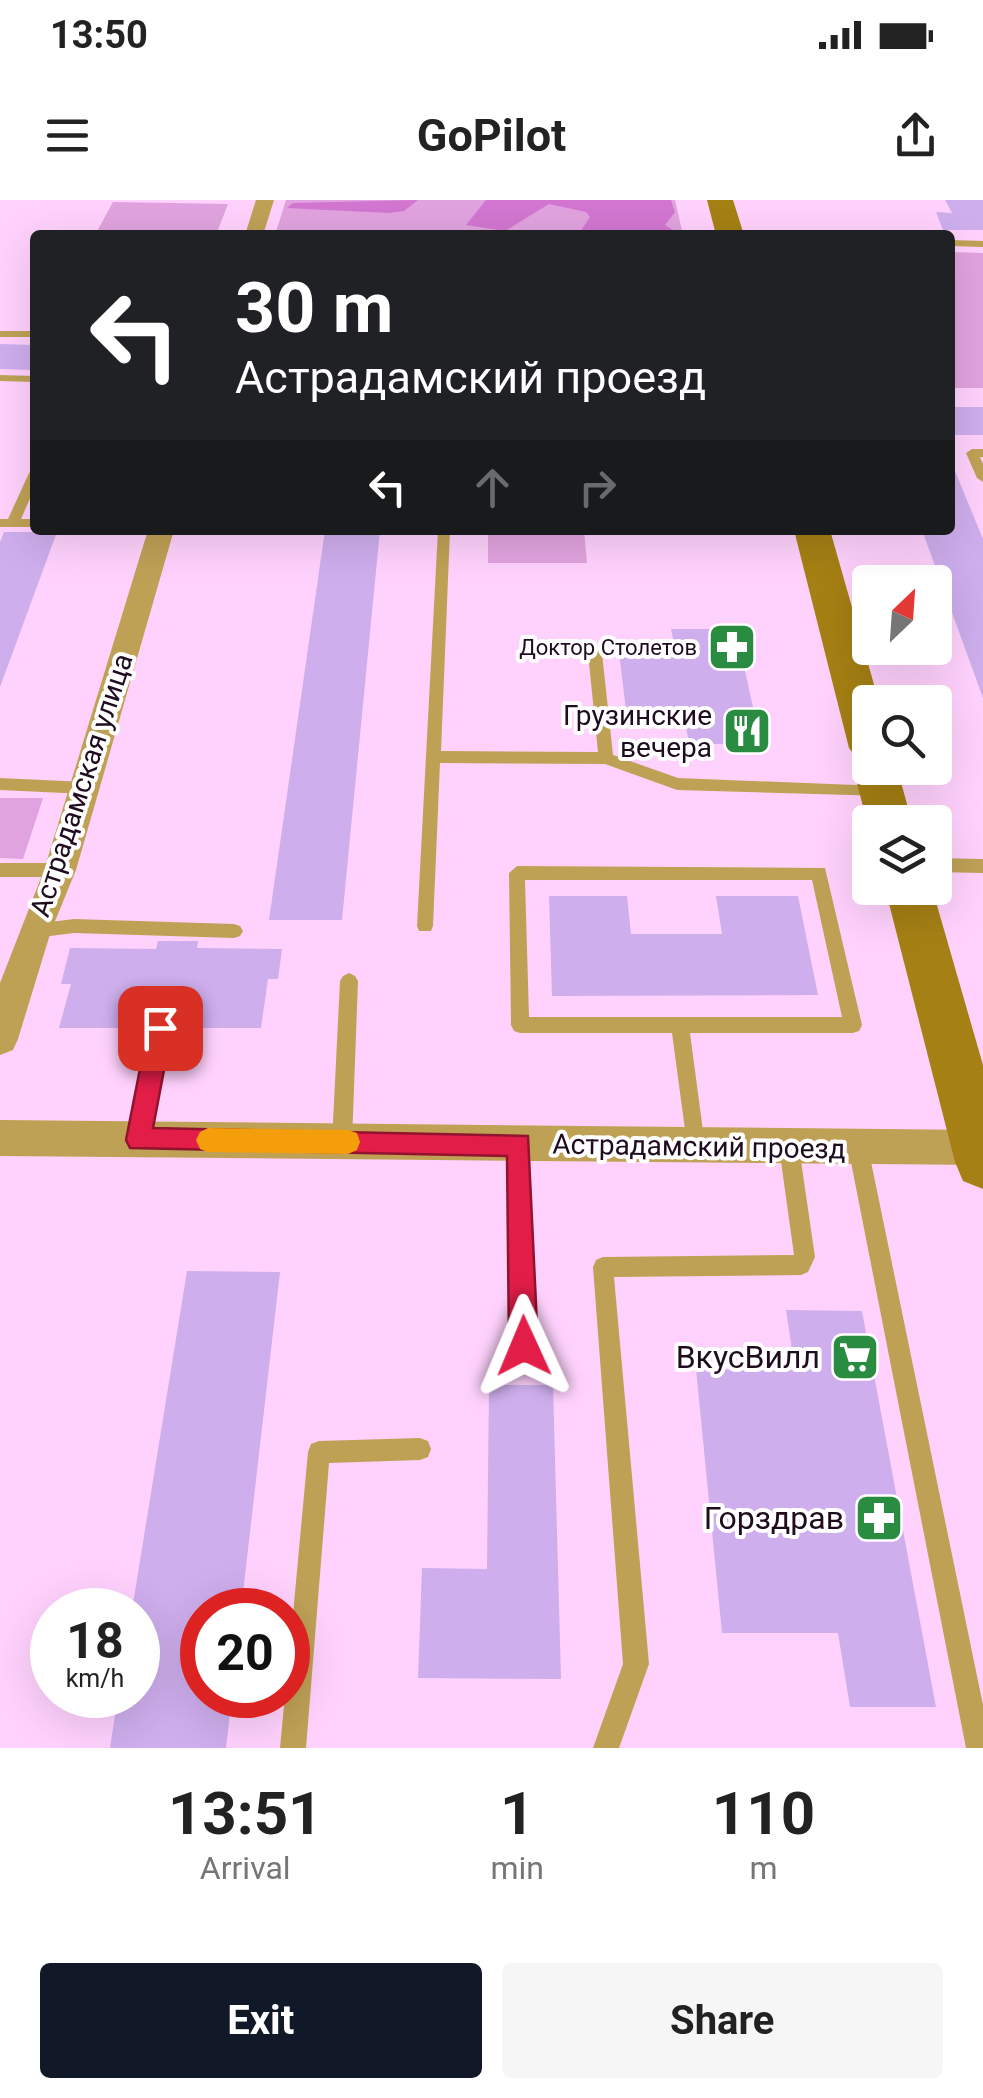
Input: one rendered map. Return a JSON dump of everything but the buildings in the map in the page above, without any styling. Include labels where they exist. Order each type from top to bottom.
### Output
[{"type":"main road","points":[[720,200],[729,230]]},
{"type":"main road","points":[[813,535],[853,685]]},
{"type":"main road","points":[[913,905],[981,1155]]},
{"type":"street","points":[[256,230],[265,200]]},
{"type":"street","name":"Астрадамская улица","points":[[0,1039],[7,997],[60,870],[160,535]]},
{"type":"street","name":"Астрадамский проезд","points":[[0,1138],[858,1147],[981,1155]]},
{"type":"lane","points":[[955,243],[983,244]]},
{"type":"lane","points":[[0,334],[30,334]]},
{"type":"lane","points":[[0,378],[30,379]]},
{"type":"lane","points":[[983,453],[972,453],[983,478]]},
{"type":"lane","points":[[7,523],[30,483]]},
{"type":"lane","points":[[424,926],[436,757],[444,535]]},
{"type":"lane","points":[[595,653],[606,758]]},
{"type":"lane","points":[[436,757],[606,758],[677,784],[882,794]]},
{"type":"lane","points":[[0,784],[84,788]]},
{"type":"lane","points":[[952,866],[983,866]]},
{"type":"lane","points":[[0,870],[60,870]]},
{"type":"lane","points":[[819,873],[853,1025],[680,1025],[520,1025],[517,874],[819,873]]},
{"type":"lane","points":[[34,931],[74,926],[234,931]]},
{"type":"lane","points":[[342,1142],[349,981]]},
{"type":"lane","points":[[680,1025],[694,1146]]},
{"type":"lane","points":[[138,1140],[160,1028]]},
{"type":"lane","points":[[519,1144],[524,1346]]},
{"type":"lane","points":[[606,1748],[636,1664],[603,1267],[801,1265],[804,1257],[788,1147]]},
{"type":"lane","points":[[858,1147],[979,1748]]},
{"type":"lane","points":[[293,1748],[319,1452],[420,1450]]},
{"type":"shaded area","points":[[286,200],[675,200],[682,230],[277,230]]},
{"type":"shaded area","points":[[418,200],[404,211],[389,213],[287,208],[293,203]]},
{"type":"shaded area","points":[[486,200],[671,200],[675,212],[665,225],[673,230],[581,230],[590,217],[586,212],[549,204],[507,230],[466,225]]},
{"type":"shaded area","points":[[113,202],[228,204],[218,230],[98,230]]},
{"type":"shaded area","points":[[955,252],[983,253],[983,388],[955,388]]},
{"type":"shaded area","points":[[488,535],[584,535],[587,563],[488,563]]},
{"type":"shaded area","points":[[0,798],[43,798],[23,859],[0,858]]},
{"type":"slow traffic","points":[[208,1140],[348,1142]]},
{"type":"place","name":"Доктор Столетов","points":[[732,647]]},
{"type":"place","name":"Грузинские вечера","points":[[747,731]]},
{"type":"place","name":"ВкусВилл","points":[[855,1357]]},
{"type":"place","name":"Горздрав","points":[[879,1518]]},
{"type":"route","points":[[160,1028],[138,1140],[519,1144],[524,1346]]}]
